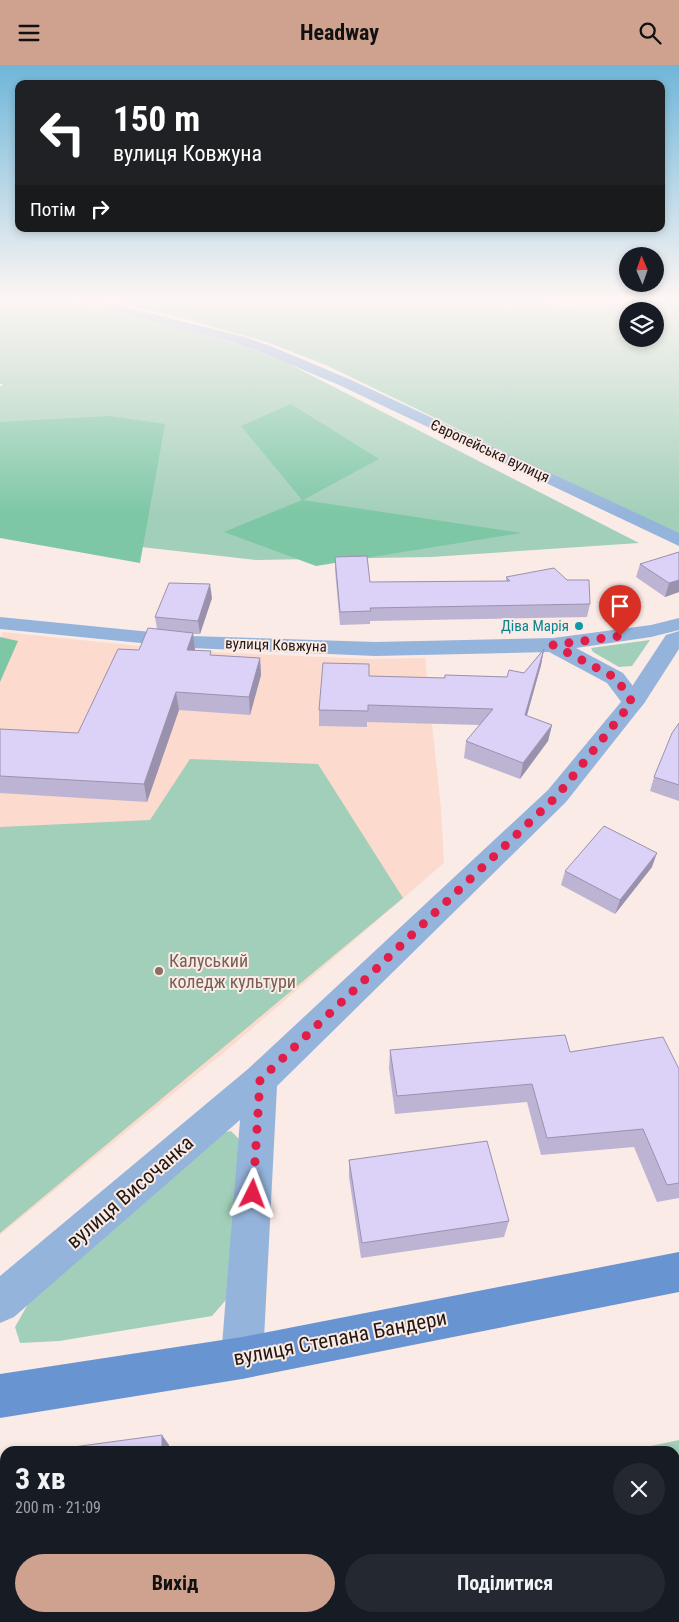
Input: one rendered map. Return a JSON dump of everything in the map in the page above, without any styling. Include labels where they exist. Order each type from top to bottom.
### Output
[{"type":"main road","name":"вулиця Степана Бандери","points":[[0,1396],[242,1358],[679,1272]]},
{"type":"street","name":"Європейська вулиця","points":[[315,370],[679,540]]},
{"type":"street","name":"вулиця Ковжуна","points":[[0,623],[191,642],[346,648],[553,645],[651,631],[679,624]]},
{"type":"street","name":"вулиця Височанка","points":[[0,1303],[260,1080],[557,796],[632,702],[674,640],[679,637]]},
{"type":"street","name":"вулиця Ковжуна","points":[[553,645],[616,678],[632,702]]},
{"type":"street","points":[[242,1358],[260,1080]]},
{"type":"shaded area","name":"Калуський коледж культури","points":[[3,632],[188,651],[368,659],[425,658],[441,809],[444,863],[234,1044],[0,1235],[0,639]]},
{"type":"green space","points":[[0,370],[300,370],[639,543],[431,557],[257,560],[0,531],[0,387],[3,384],[0,384]]},
{"type":"green space","points":[[336,370],[679,370],[679,536]]},
{"type":"green space","points":[[291,404],[379,459],[303,500],[521,533],[316,566],[224,532],[302,500],[241,426]]},
{"type":"green space","points":[[109,416],[165,424],[140,563],[0,538],[0,422]]},
{"type":"green space","points":[[0,637],[18,641],[0,682]]},
{"type":"green space","points":[[650,640],[632,666],[619,667],[593,652],[591,648]]},
{"type":"green space","name":"Калуський коледж культури","points":[[190,759],[318,764],[403,898],[0,1233],[0,827],[150,820]]},
{"type":"green space","points":[[231,1131],[241,1141],[231,1294],[212,1316],[59,1341],[20,1343],[15,1327],[28,1304],[222,1133]]},
{"type":"green space","points":[[679,1440],[679,1446],[651,1446]]},
{"type":"building","points":[[679,552],[679,580],[669,583],[640,564]]},
{"type":"building","points":[[367,556],[370,582],[510,581],[506,577],[554,568],[567,580],[589,580],[590,604],[370,608],[371,611],[340,612],[335,557]]},
{"type":"building","points":[[169,583],[210,584],[198,621],[155,617]]},
{"type":"building","points":[[148,628],[193,633],[187,650],[211,651],[210,655],[260,658],[249,697],[176,692],[144,784],[0,776],[0,729],[78,733],[118,649],[139,650]]},
{"type":"building","points":[[544,649],[525,715],[552,725],[523,763],[466,741],[493,709],[368,705],[368,711],[319,710],[323,663],[369,664],[369,676],[445,678],[445,675],[507,677],[509,670],[524,673]]},
{"type":"building","points":[[679,723],[679,785],[654,777],[672,733]]},
{"type":"building","points":[[604,826],[657,853],[620,900],[565,871]]},
{"type":"building","points":[[565,1035],[570,1052],[663,1037],[679,1069],[679,1183],[667,1185],[643,1129],[547,1138],[532,1084],[397,1096],[390,1050]]},
{"type":"building","points":[[487,1141],[509,1221],[362,1243],[349,1160]]},
{"type":"building","points":[[162,1435],[162,1446],[81,1446]]},
{"type":"place","name":"Діва Марія","points":[[579,626]]},
{"type":"place","name":"Калуський коледж культури","points":[[159,971]]},
{"type":"route","points":[[253,1194],[260,1080],[557,796],[632,702],[616,678],[553,645],[620,636]]}]
